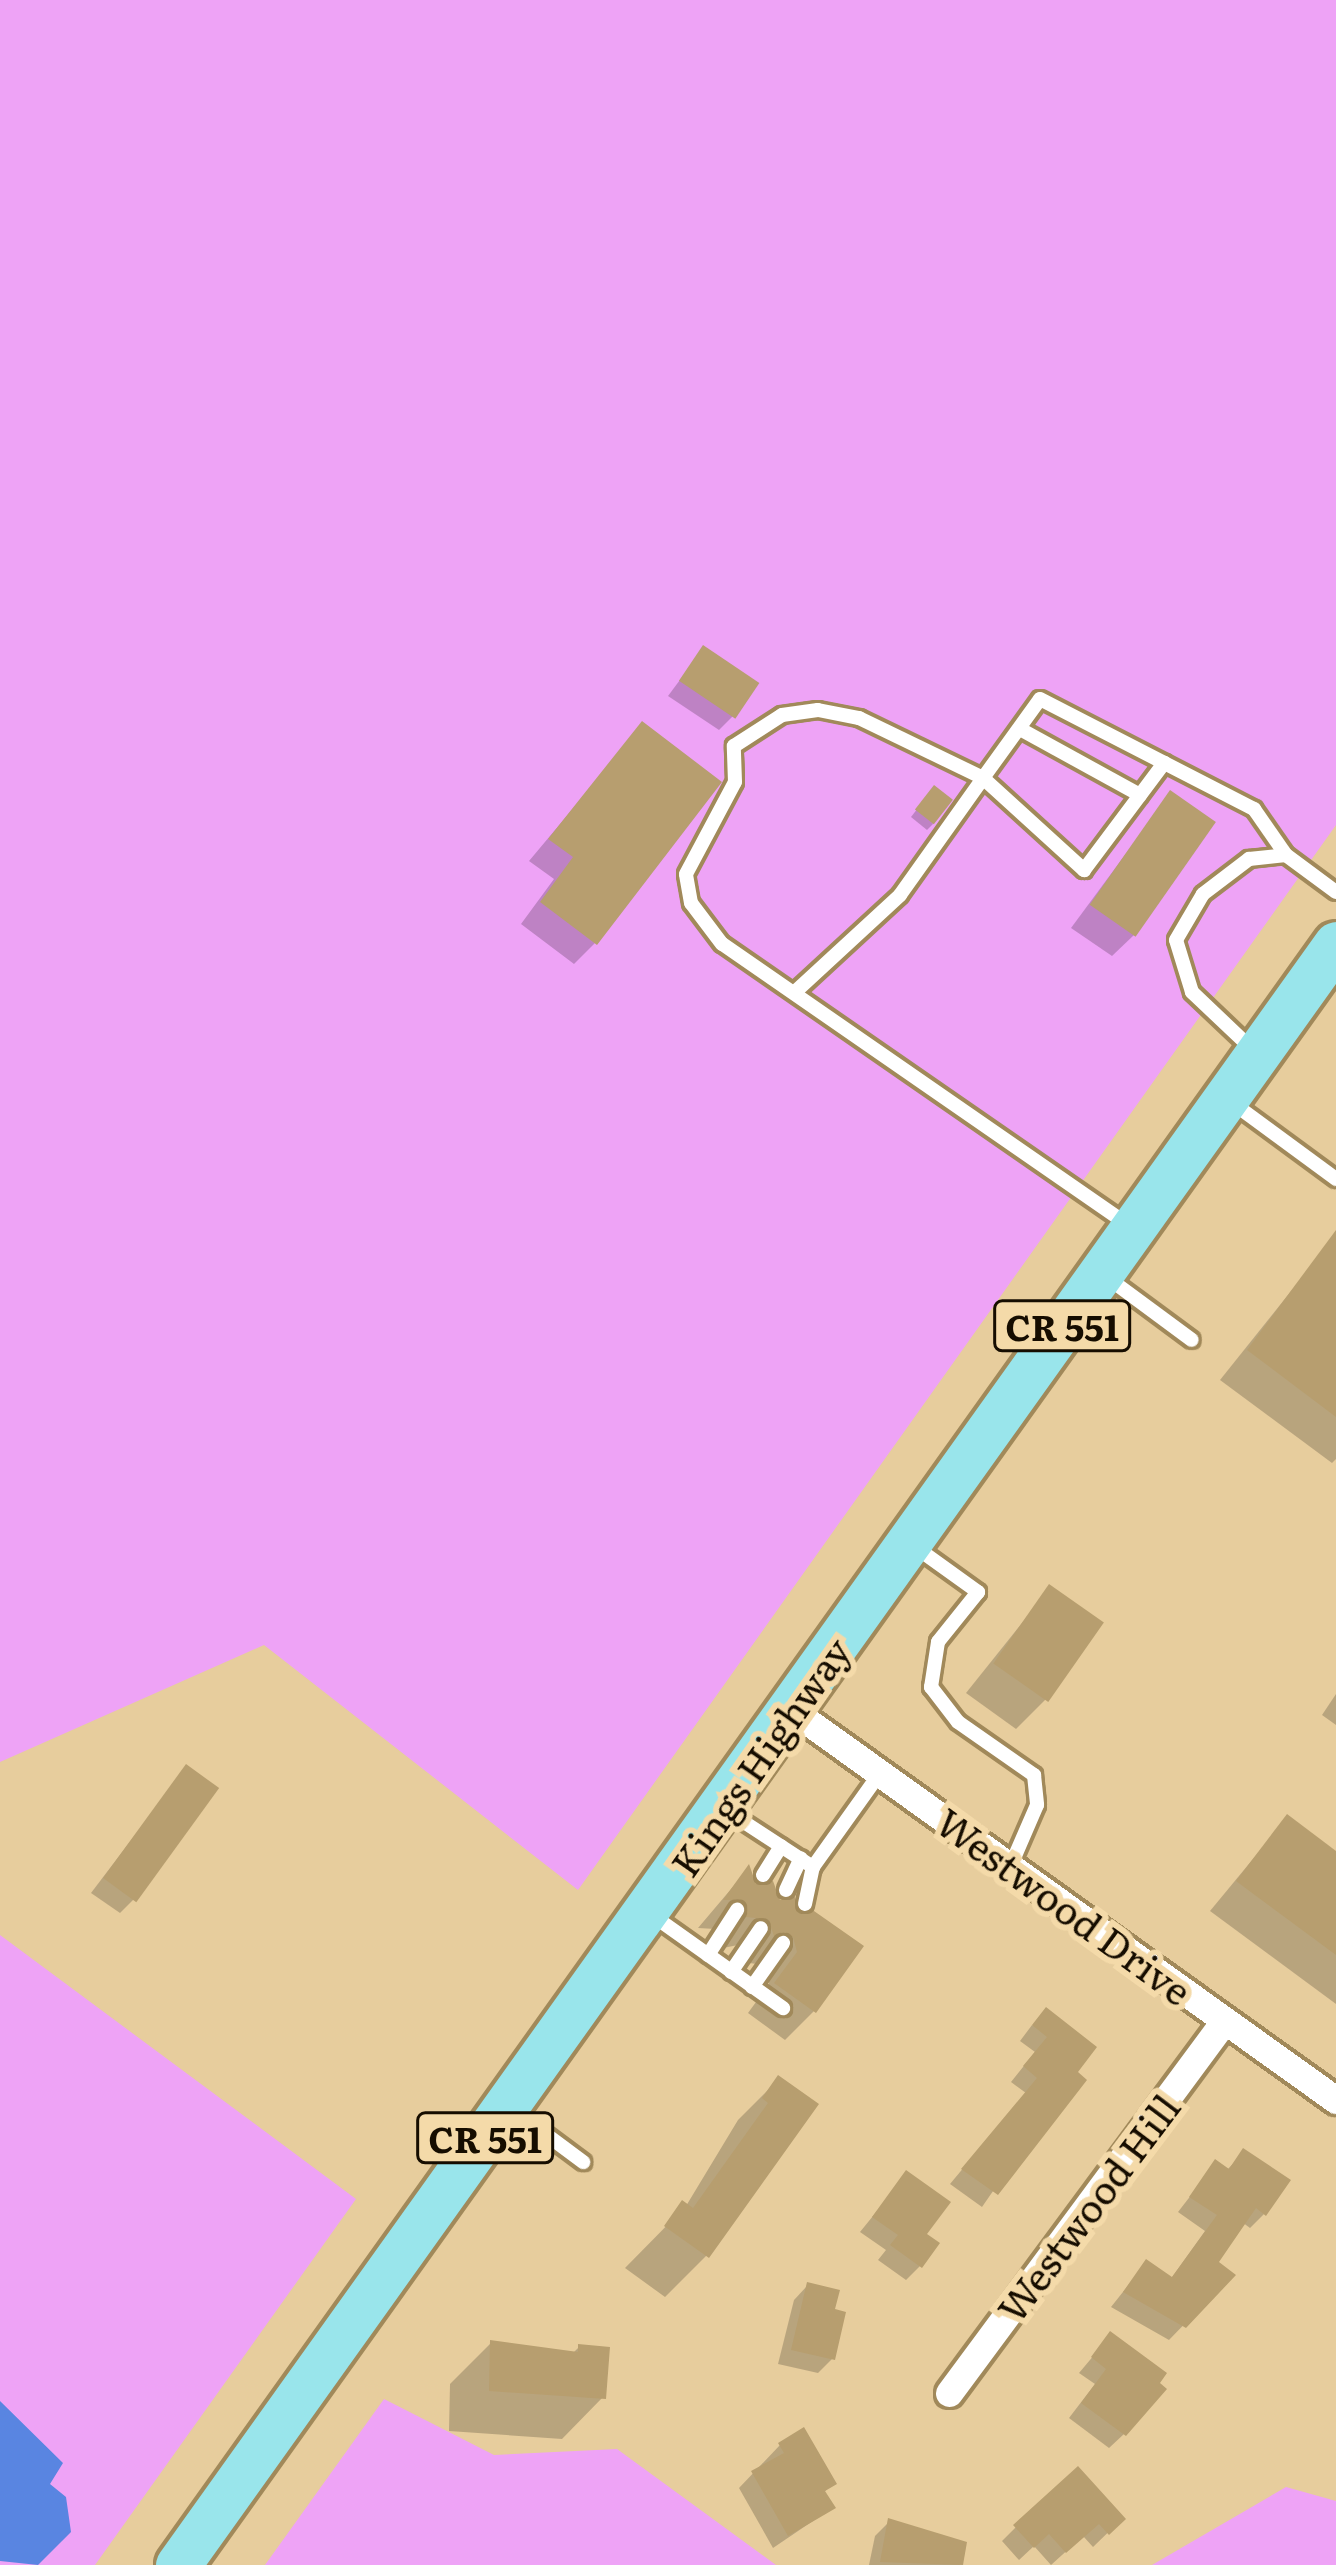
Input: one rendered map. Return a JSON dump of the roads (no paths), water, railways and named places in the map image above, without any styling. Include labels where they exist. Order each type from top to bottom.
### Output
[{"type":"main road","name":"Kings Highway","points":[[178,2565],[793,1711],[1336,944]]},
{"type":"street","name":"Westwood Drive","points":[[793,1711],[1336,2100]]},
{"type":"street","name":"Westwood Hill","points":[[949,2392],[1225,2021]]},
{"type":"lane","points":[[795,992],[900,895],[1040,700],[1254,808],[1286,855],[1336,892]]},
{"type":"lane","points":[[1132,1228],[722,944],[691,903],[686,874],[735,782],[734,746],[782,716],[818,710],[859,718],[983,778],[1084,870],[1164,763]]},
{"type":"lane","points":[[1020,729],[1140,795]]},
{"type":"lane","points":[[1258,1053],[1227,1034],[1192,992],[1175,940],[1203,894],[1250,859],[1286,855]]},
{"type":"lane","points":[[1226,1098],[1336,1179]]},
{"type":"lane","points":[[1100,1273],[1192,1340]]},
{"type":"lane","points":[[909,1542],[978,1592],[938,1642],[931,1687],[958,1723],[1034,1775],[1037,1805],[1011,1865]]},
{"type":"lane","points":[[786,1890],[880,1773]]},
{"type":"lane","points":[[723,1808],[807,1863]]},
{"type":"lane","points":[[763,1875],[781,1846]]},
{"type":"lane","points":[[805,1904],[807,1863]]},
{"type":"lane","points":[[708,1955],[737,1910]]},
{"type":"lane","points":[[648,1912],[783,2008]]},
{"type":"lane","points":[[731,1972],[761,1928]]},
{"type":"lane","points":[[752,1987],[783,1943]]},
{"type":"lane","points":[[508,2106],[583,2162]]},
{"type":"water","points":[[0,2401],[63,2463],[50,2484],[66,2497],[71,2532],[38,2565],[0,2561]]}]
